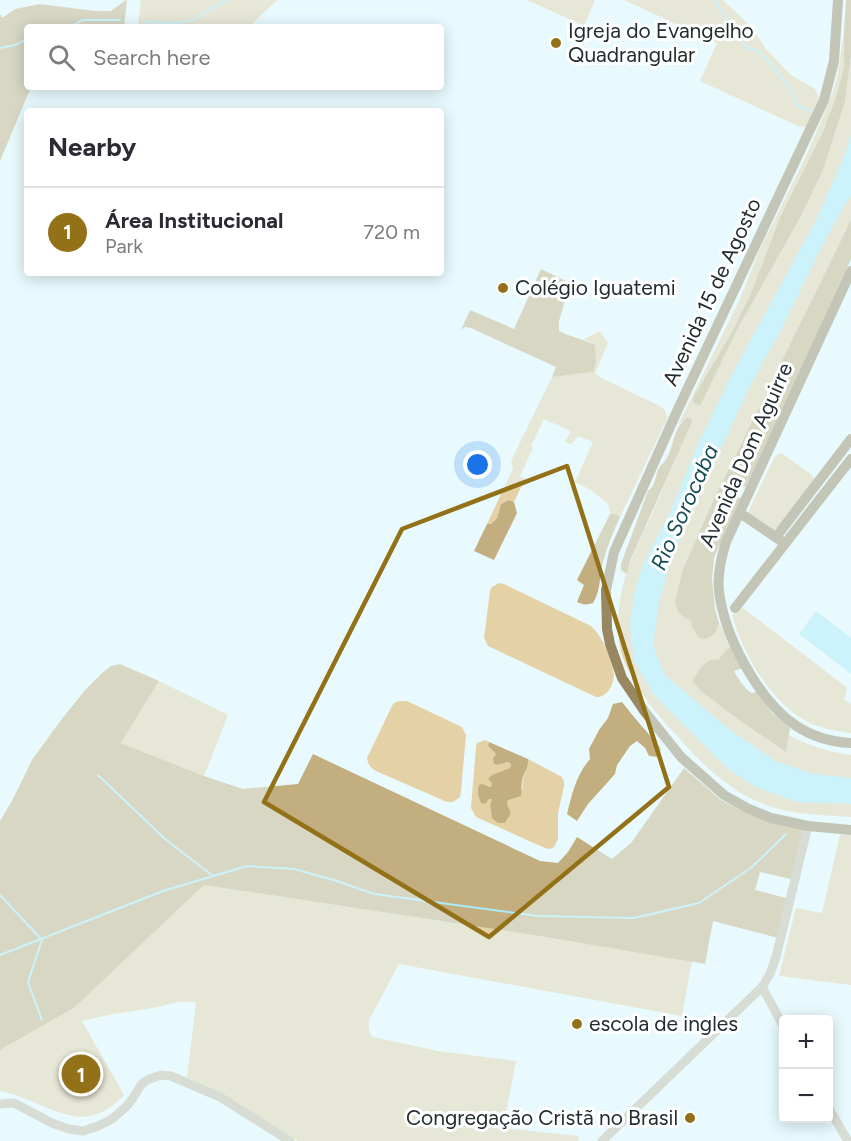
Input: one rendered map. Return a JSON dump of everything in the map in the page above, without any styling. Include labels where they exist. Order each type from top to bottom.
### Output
[{"type":"main road","name":"Avenida 15 de Agosto","points":[[838,0],[834,61],[824,100],[678,409],[614,552],[606,597],[607,629],[622,678],[645,712],[681,757],[724,795],[747,808],[771,818],[807,826],[851,830]]},
{"type":"main road","name":"Avenida Dom Aguirre","points":[[851,271],[726,542],[719,562],[719,591],[726,622],[737,650],[761,691],[782,715],[796,726],[819,737],[851,743]]},
{"type":"main road","points":[[735,608],[851,439]]},
{"type":"main road","points":[[780,540],[851,459]]},
{"type":"main road","points":[[740,513],[780,540]]},
{"type":"street","points":[[602,1141],[762,987],[777,957],[807,826]]},
{"type":"street","points":[[762,987],[779,1019]]},
{"type":"street","points":[[0,1104],[14,1102],[52,1123],[83,1131],[112,1119],[126,1107],[147,1080],[161,1075],[171,1076],[220,1097],[290,1141]]},
{"type":"street","points":[[833,1116],[848,1141]]},
{"type":"highlighted area","points":[[567,466],[669,787],[489,937],[264,802],[402,529]]},
{"type":"shaded area","points":[[127,0],[124,24],[24,24],[24,90],[30,90],[0,161],[0,14],[2,18],[15,9],[40,4],[111,11]]},
{"type":"shaded area","points":[[141,0],[277,0],[252,24],[138,24]]},
{"type":"shaded area","points":[[527,0],[595,0],[584,26]]},
{"type":"shaded area","points":[[624,0],[723,0],[752,28],[766,49],[791,75],[815,89],[819,98],[806,127],[798,126],[700,81],[717,43]]},
{"type":"shaded area","points":[[846,0],[851,0],[851,57],[845,102],[823,170],[801,216],[737,330],[700,406],[693,402],[694,396],[733,330],[751,293],[781,215],[822,134],[836,97],[844,67]]},
{"type":"shaded area","points":[[844,32],[844,67],[822,134],[781,215],[751,293],[733,330],[694,396],[700,405],[737,330],[801,216],[823,170],[845,102],[851,57],[851,220],[713,501],[683,569],[675,601],[691,620],[715,634],[719,623],[732,646],[718,660],[705,663],[692,681],[702,691],[736,718],[786,752],[789,735],[819,748],[851,755],[851,817],[808,814],[766,805],[730,786],[708,768],[659,716],[641,692],[623,658],[618,626],[623,584],[630,563],[692,422],[683,421],[678,425],[740,299],[759,251],[805,158],[828,105],[837,79]]},
{"type":"shaded area","points":[[851,220],[851,259],[746,487],[731,483],[726,494],[741,498],[714,558],[712,580],[719,623],[715,634],[706,639],[699,638],[692,627],[691,620],[682,615],[675,601],[683,569],[713,501]]},
{"type":"shaded area","points":[[541,269],[570,283],[559,321],[559,331],[595,345],[596,362],[593,372],[552,377],[556,367],[471,328],[465,327],[461,330],[470,310],[514,329]]},
{"type":"shaded area","points":[[600,331],[608,343],[595,373],[660,406],[667,417],[620,517],[610,514],[608,504],[591,490],[575,482],[593,442],[578,436],[572,444],[565,442],[571,431],[544,419],[520,476],[525,479],[514,502],[509,500],[501,504],[497,518],[491,524],[487,524],[513,469],[511,461],[552,377],[593,372],[595,345],[584,339]]},
{"type":"shaded area","points":[[688,417],[692,419],[692,422],[630,561],[627,574],[621,570],[621,564],[648,491],[670,452],[677,430]]},
{"type":"shaded area","points":[[781,453],[812,475],[814,480],[777,528],[772,531],[748,516],[775,456]]},
{"type":"shaded area","points":[[509,500],[514,502],[517,513],[494,560],[474,551],[487,524],[491,524],[497,518],[501,504]]},
{"type":"shaded area","points":[[610,514],[620,517],[605,556],[597,593],[593,603],[581,604],[577,602],[584,585],[577,580]]},
{"type":"shaded area","points":[[499,583],[591,626],[596,631],[603,642],[614,674],[613,682],[607,693],[596,697],[488,646],[484,638],[490,591]]},
{"type":"shaded area","points":[[743,608],[846,687],[844,699],[851,704],[851,733],[810,723],[783,704],[761,677],[743,646],[732,615]]},
{"type":"shaded area","points":[[732,646],[743,668],[734,671],[739,680],[751,693],[756,692],[772,713],[790,728],[786,752],[736,718],[701,691],[692,681],[705,663],[718,660]]},
{"type":"shaded area","points":[[120,664],[159,681],[121,743],[243,789],[298,784],[313,754],[540,861],[558,863],[577,837],[612,859],[631,843],[684,768],[721,800],[747,813],[801,826],[803,831],[791,879],[760,872],[755,890],[786,898],[778,938],[713,921],[705,964],[539,936],[204,885],[74,1008],[0,1050],[0,821],[32,760],[61,720],[101,674],[111,666]]},
{"type":"shaded area","points":[[159,681],[228,715],[204,776],[121,743]]},
{"type":"shaded area","points":[[407,701],[462,727],[466,735],[461,791],[460,797],[453,802],[447,802],[376,771],[369,764],[367,758],[393,704]]},
{"type":"shaded area","points":[[622,702],[661,748],[659,757],[649,756],[645,748],[637,741],[630,746],[617,765],[615,774],[588,804],[577,821],[567,814],[575,785],[590,759],[589,749],[608,718],[613,704]]},
{"type":"shaded area","points":[[485,740],[489,742],[488,746],[496,754],[494,764],[508,762],[511,764],[510,768],[496,779],[491,787],[487,785],[489,799],[493,799],[490,805],[492,818],[505,823],[511,813],[507,804],[508,799],[523,788],[528,759],[562,777],[564,786],[558,813],[558,839],[554,847],[545,848],[476,817],[471,808],[476,747],[477,743]]},
{"type":"shaded area","points":[[489,742],[528,759],[522,780],[521,796],[508,800],[507,804],[511,813],[505,823],[498,823],[492,818],[490,805],[492,799],[482,804],[478,795],[479,785],[491,787],[492,783],[488,779],[510,768],[511,764],[508,762],[494,764],[493,759],[496,754],[488,746]]},
{"type":"shaded area","points":[[851,834],[851,985],[779,976],[796,908],[822,913],[840,835]]},
{"type":"shaded area","points":[[204,885],[692,961],[682,1016],[399,964],[369,1020],[370,1034],[373,1037],[438,1051],[516,1061],[503,1128],[579,1136],[578,1141],[298,1141],[187,1077],[196,1002],[179,1002],[82,1021],[124,1095],[108,1108],[93,1115],[79,1117],[64,1114],[0,1091],[0,1050],[74,1008]]},
{"type":"water","name":"Rio Sorocaba","points":[[851,135],[851,195],[827,236],[781,330],[751,384],[674,551],[659,601],[653,646],[665,675],[730,730],[776,761],[813,774],[851,778],[851,804],[797,802],[755,787],[727,768],[653,694],[634,660],[630,624],[634,594],[644,562],[672,508],[696,448],[734,370],[816,220],[844,157]]},
{"type":"water","points":[[816,611],[851,638],[851,674],[799,634]]},
{"type":"waterway","points":[[144,22],[177,23],[193,20],[226,0]]},
{"type":"waterway","points":[[714,0],[746,47],[760,52],[791,90],[797,105],[812,112]]},
{"type":"waterway","points":[[76,24],[83,20],[120,20]]},
{"type":"waterway","points":[[0,48],[24,40]]},
{"type":"waterway","points":[[98,775],[165,839],[213,876]]},
{"type":"waterway","points":[[0,955],[163,891],[247,866],[294,869],[374,894],[538,916],[634,918],[699,903],[752,867],[786,834]]},
{"type":"waterway","points":[[0,895],[42,940],[28,982],[42,1020]]},
{"type":"place","name":"Igreja do Evangelho Quadrangular","points":[[556,43]]},
{"type":"place","name":"Colégio Iguatemi","points":[[503,288]]},
{"type":"place","name":"escola de ingles","points":[[577,1024]]},
{"type":"place","name":"Área Institucional","points":[[81,1074]]},
{"type":"place","name":"Congregação Cristã no Brasil","points":[[690,1118]]}]
